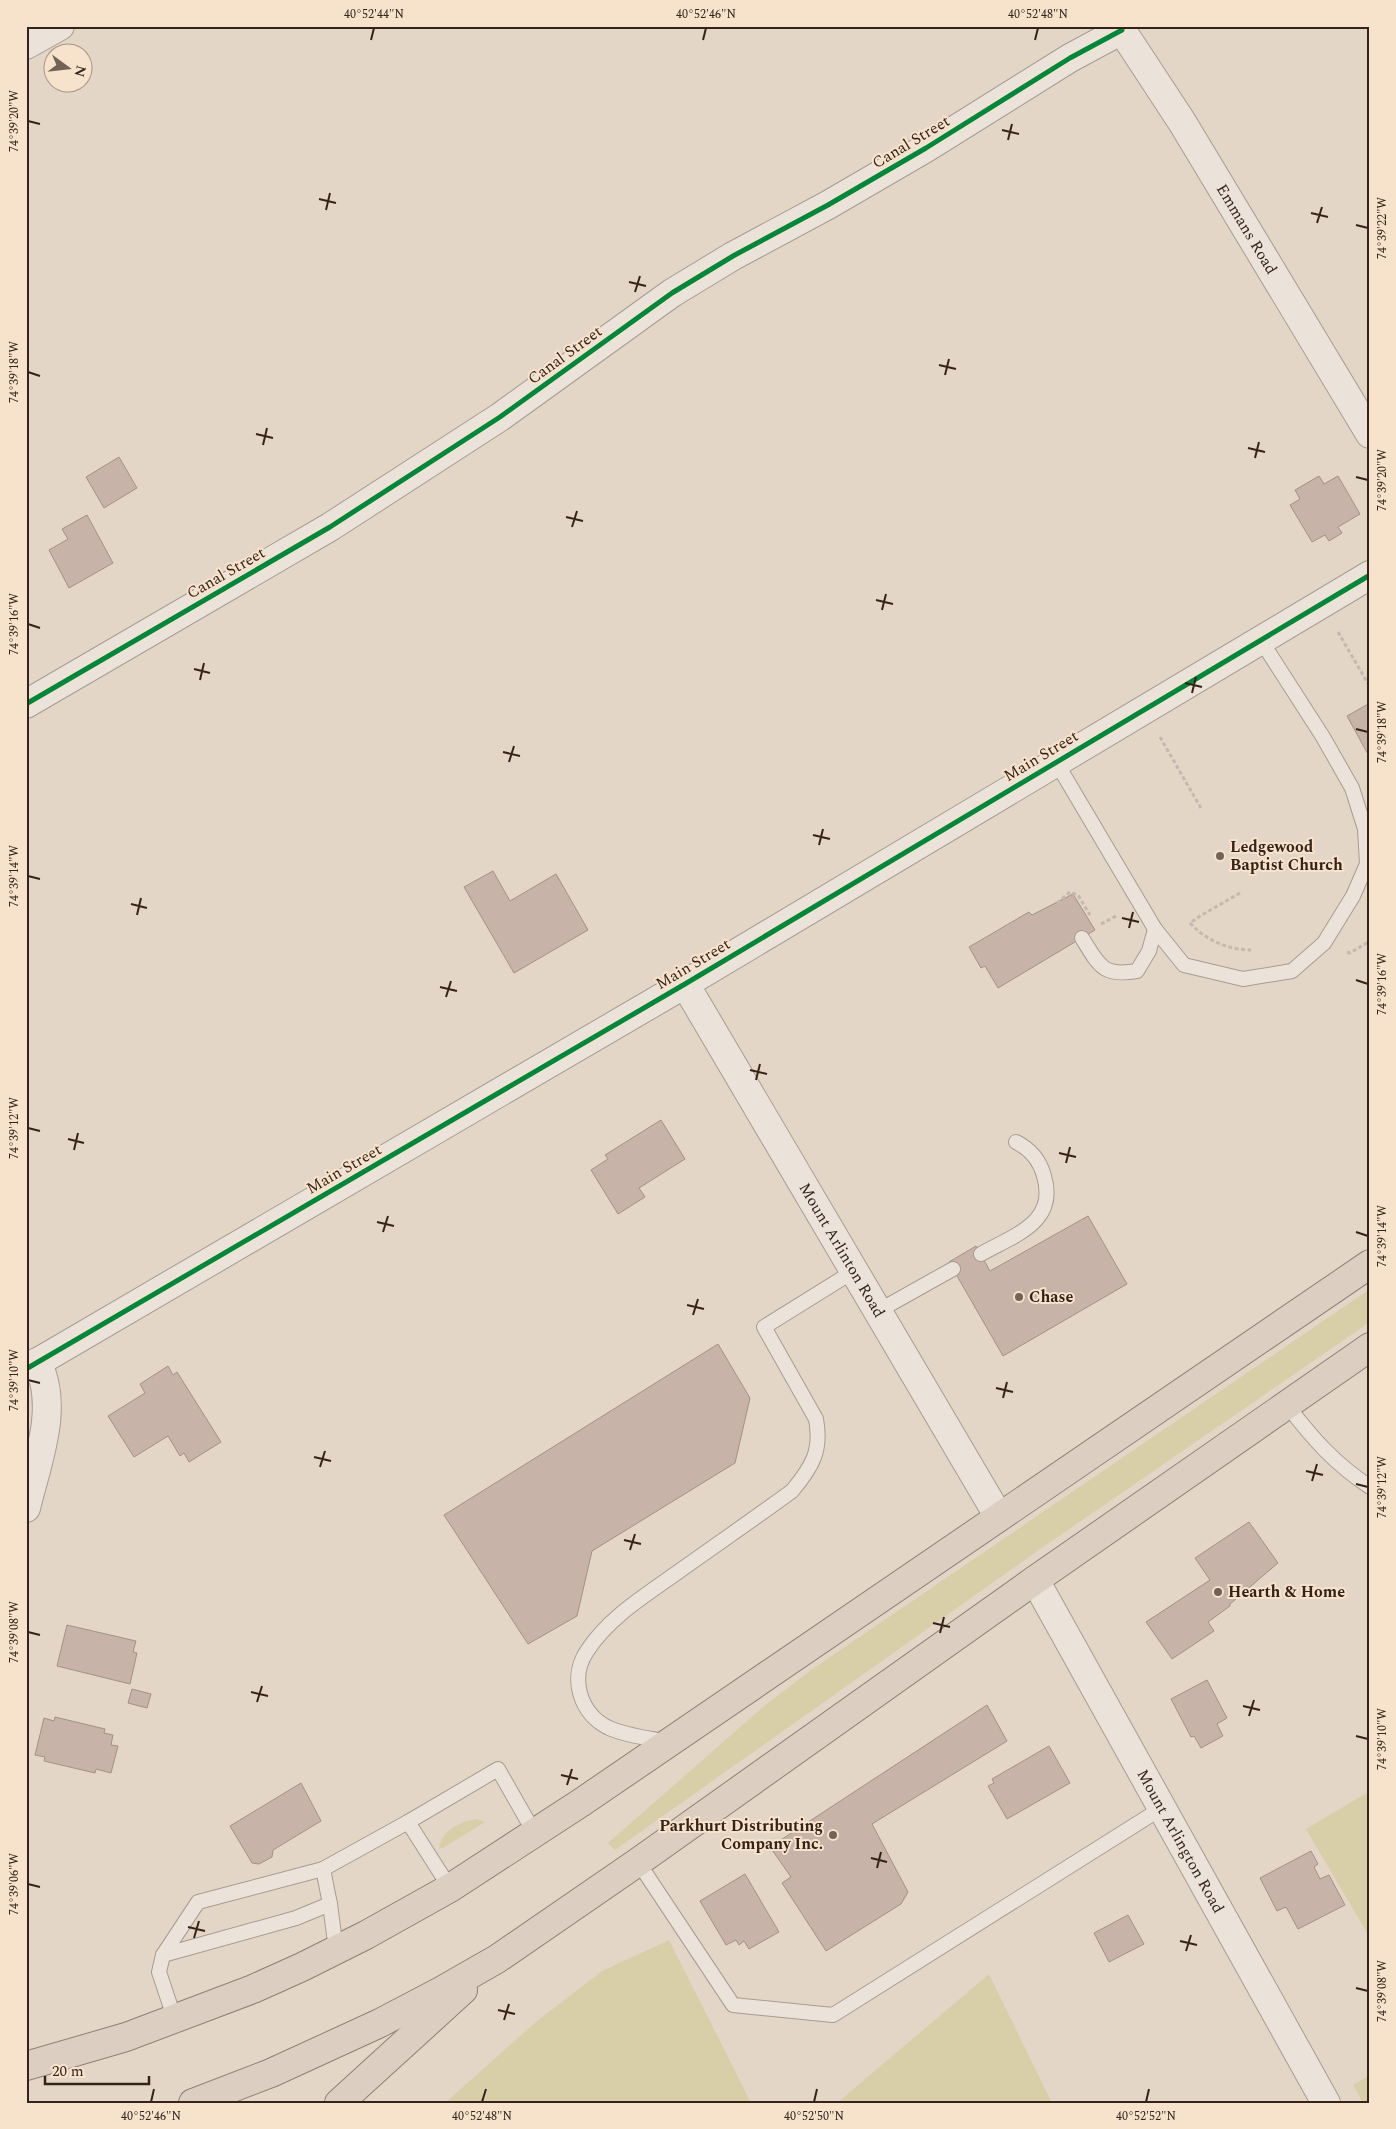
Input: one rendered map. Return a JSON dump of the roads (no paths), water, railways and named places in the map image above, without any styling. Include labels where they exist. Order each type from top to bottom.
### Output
[{"type":"highway","points":[[26,2066],[117,2040],[175,2020],[253,1989],[366,1935],[450,1888],[535,1834],[1370,1264]]},
{"type":"highway","points":[[193,2103],[271,2073],[380,2023],[441,1991],[497,1958],[638,1862],[1036,1580],[1370,1347]]},
{"type":"highway","points":[[339,2103],[497,1958]]},
{"type":"street","points":[[26,45],[60,26]]},
{"type":"street","name":"Emmans Road","points":[[1120,28],[1182,122],[1369,434]]},
{"type":"street","name":"Canal Street","points":[[26,704],[330,528],[500,418],[672,293],[926,148],[1120,28]]},
{"type":"street","name":"Main Street","points":[[32,1366],[685,984],[1370,575]]},
{"type":"street","name":"Mount Arlinton Road","points":[[685,984],[999,1517]]},
{"type":"street","points":[[26,1508],[48,1409],[44,1377],[32,1366]]},
{"type":"street","name":"Mount Arlington Road","points":[[1036,1580],[1326,2103]]},
{"type":"lane","points":[[1056,762],[1152,923],[1184,965],[1243,979],[1292,971],[1324,943],[1352,896],[1367,864],[1365,829],[1352,788],[1323,737],[1260,639]]},
{"type":"lane","points":[[1082,938],[1094,958],[1109,971],[1118,974],[1137,971],[1149,951],[1152,923]]},
{"type":"lane","points":[[981,1254],[1033,1225],[1042,1215],[1046,1205],[1048,1187],[1043,1171],[1028,1148],[1016,1142]]},
{"type":"lane","points":[[878,1311],[953,1269]]},
{"type":"lane","points":[[670,1742],[620,1732],[608,1727],[593,1716],[580,1694],[577,1676],[586,1652],[602,1633],[630,1607],[792,1491],[807,1474],[817,1454],[819,1434],[816,1419],[764,1327],[854,1271]]},
{"type":"lane","points":[[1287,1405],[1313,1440],[1346,1472],[1370,1487]]},
{"type":"lane","points":[[175,2020],[159,1972],[163,1955],[198,1902],[323,1869],[498,1769],[535,1834]]},
{"type":"lane","points":[[638,1862],[733,2005],[834,2015],[1162,1808]]},
{"type":"lane","points":[[408,1822],[450,1888]]},
{"type":"lane","points":[[323,1869],[336,1950]]},
{"type":"lane","points":[[163,1955],[296,1918],[330,1904]]},
{"type":"place","name":"Ledgewood Baptist Church","points":[[1220,856]]},
{"type":"place","name":"Chase","points":[[1019,1297]]},
{"type":"place","name":"Hearth & Home","points":[[1218,1592]]},
{"type":"place","name":"Parkhurt Distributing Company Inc.","points":[[833,1835]]}]
